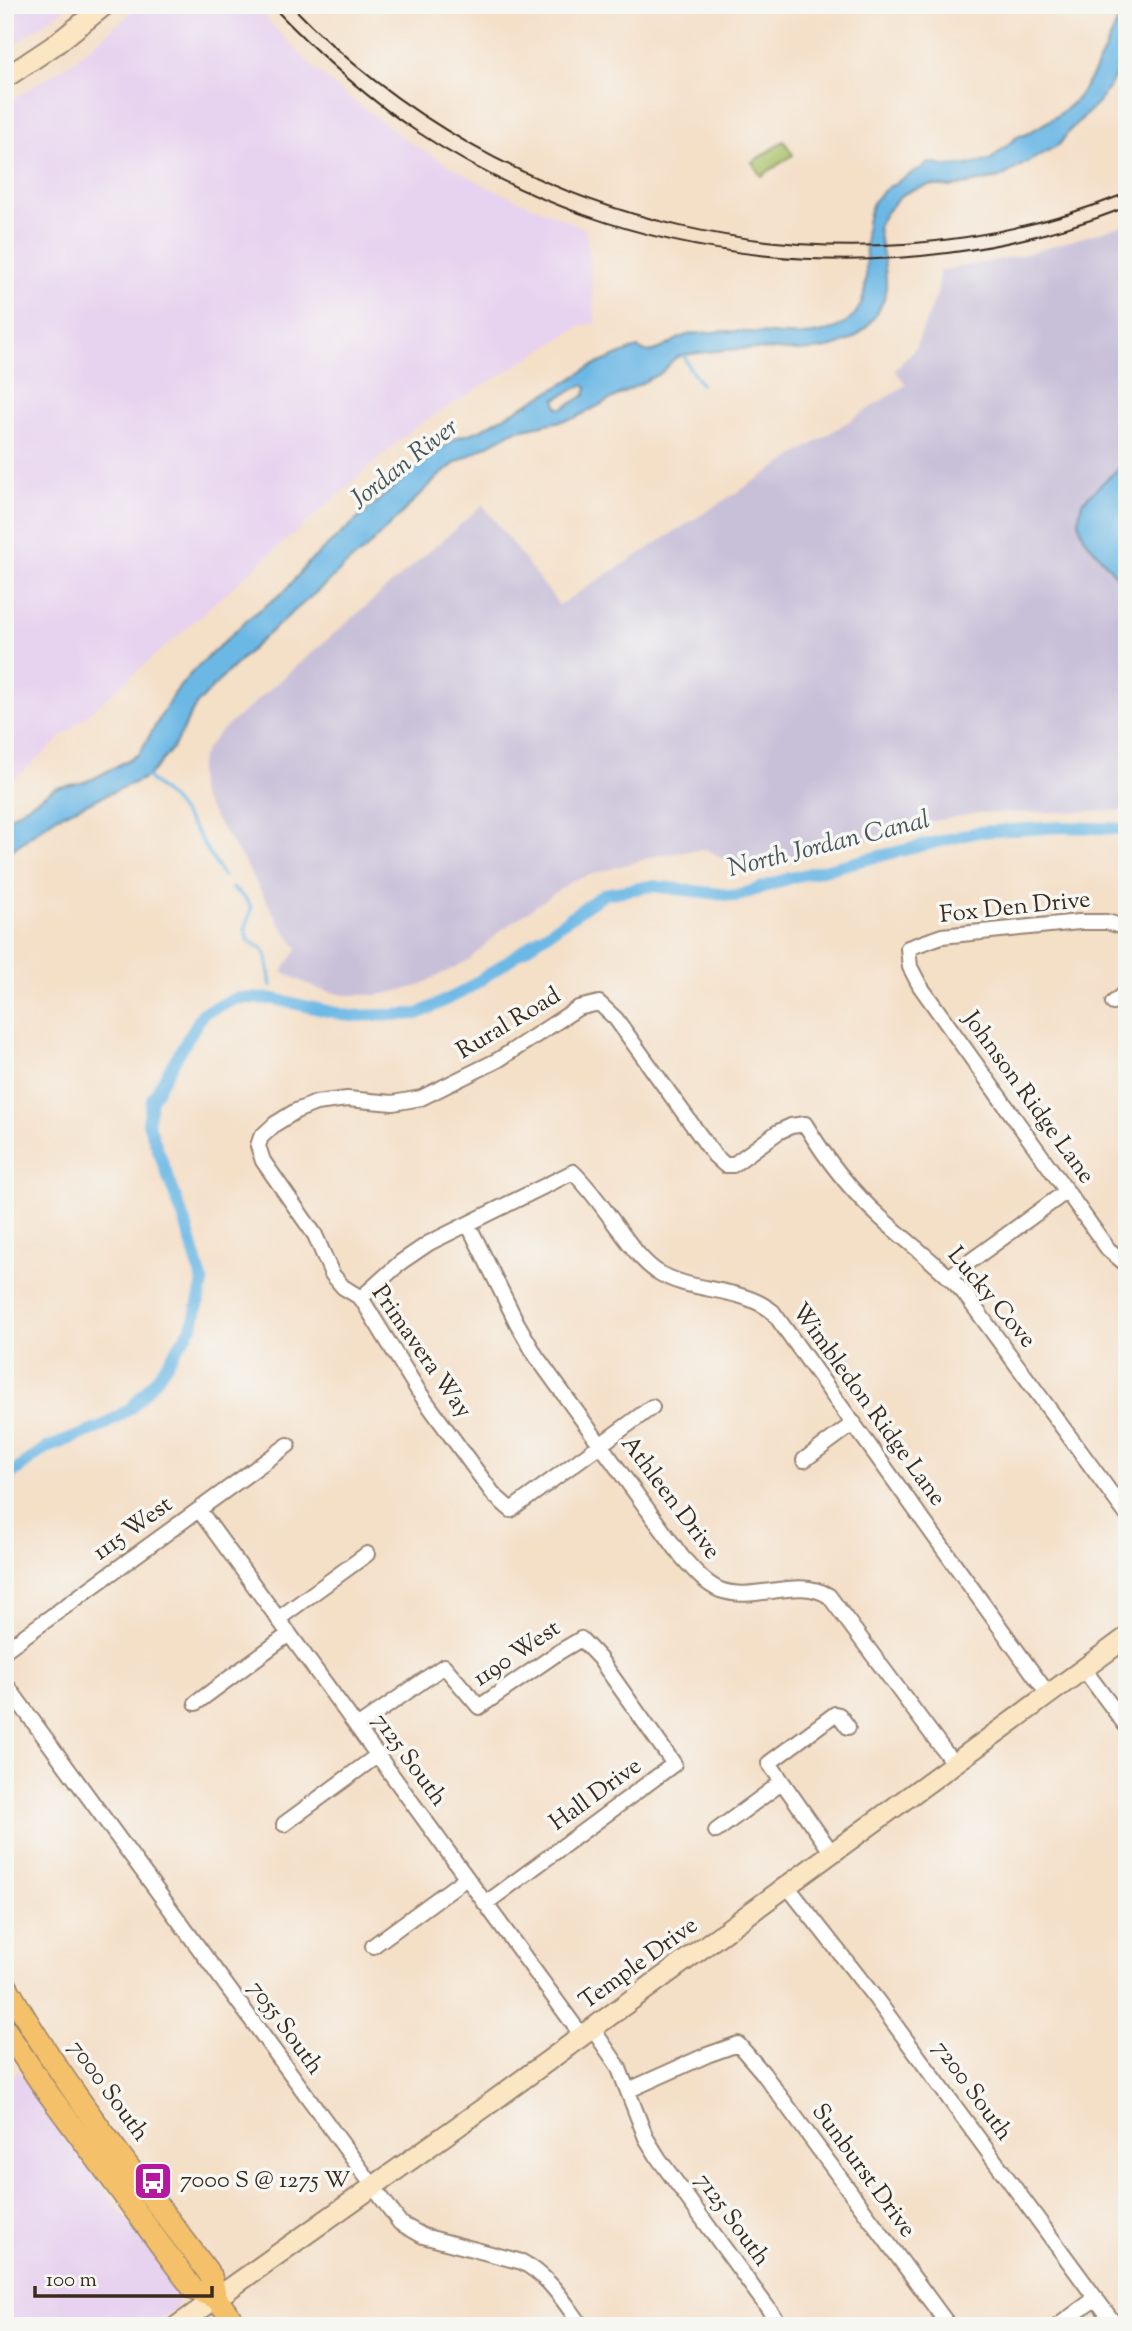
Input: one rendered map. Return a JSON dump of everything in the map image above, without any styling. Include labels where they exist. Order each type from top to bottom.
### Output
[{"type":"main road","name":"7000 South","points":[[5,1983],[29,2025],[74,2091],[211,2276],[216,2298],[237,2326]]},
{"type":"main road","name":"7000 South","points":[[5,2029],[45,2089],[193,2289],[216,2298]]},
{"type":"street","points":[[5,78],[56,44],[105,5]]},
{"type":"street","name":"Fox Den Drive","points":[[908,948],[942,936],[1079,922],[1107,922],[1127,928]]},
{"type":"street","name":"Johnson Ridge Lane","points":[[908,948],[910,967],[920,986],[1108,1249],[1127,1265]]},
{"type":"street","points":[[1113,1003],[1127,991]]},
{"type":"street","name":"Rural Road","points":[[258,1146],[261,1137],[275,1124],[316,1103],[347,1100],[393,1103],[421,1098],[498,1060],[578,1008],[599,1003],[616,1019],[725,1165],[733,1165],[784,1129],[805,1124]]},
{"type":"street","name":"Lucky Cove","points":[[805,1124],[821,1150],[862,1200],[950,1276],[984,1318],[1127,1515]]},
{"type":"street","name":"Primavera Way","points":[[258,1146],[263,1161],[315,1235],[332,1274],[343,1287],[361,1298],[419,1391],[494,1495],[511,1510],[600,1444]]},
{"type":"street","name":"Wimbledon Ridge Lane","points":[[361,1298],[414,1252],[573,1172],[590,1190],[635,1250],[658,1272],[707,1288],[751,1298],[773,1312],[1048,1694]]},
{"type":"street","points":[[950,1276],[1066,1191]]},
{"type":"street","name":"Athleen Drive","points":[[468,1224],[526,1340],[682,1557],[704,1580],[722,1591],[733,1593],[811,1589],[830,1596],[954,1764]]},
{"type":"street","points":[[600,1444],[652,1407]]},
{"type":"street","points":[[804,1460],[854,1423]]},
{"type":"street","name":"1115 West","points":[[5,1650],[288,1445]]},
{"type":"street","name":"7125 South","points":[[199,1510],[485,1904],[587,2032],[618,2066],[646,2137],[659,2159],[781,2326]]},
{"type":"street","points":[[278,1619],[367,1554]]},
{"type":"street","points":[[195,1703],[289,1634]]},
{"type":"street","name":"Temple Drive","points":[[177,2326],[587,2032],[1127,1637]]},
{"type":"street","name":"1190 West","points":[[357,1727],[444,1666],[479,1707],[581,1639]]},
{"type":"street","name":"Hall Drive","points":[[485,1904],[655,1781],[674,1764],[599,1658],[581,1639]]},
{"type":"street","points":[[1083,1668],[1127,1727]]},
{"type":"street","name":"7055 South","points":[[5,1683],[400,2223],[422,2236],[522,2262],[535,2269],[547,2279],[582,2326]]},
{"type":"street","points":[[832,1853],[769,1763],[835,1714],[839,1715],[848,1727]]},
{"type":"street","points":[[284,1824],[377,1755]]},
{"type":"street","points":[[716,1831],[781,1783]]},
{"type":"street","points":[[373,1946],[467,1878]]},
{"type":"street","name":"7200 South","points":[[787,1886],[876,1999],[1116,2326]]},
{"type":"street","name":"Sunburst Drive","points":[[629,2090],[738,2044],[763,2073],[948,2326]]},
{"type":"street","points":[[1058,2326],[1096,2298]]},
{"type":"shaded area","points":[[5,5],[70,5],[5,51]]},
{"type":"shaded area","points":[[140,5],[253,5],[316,70],[412,144],[488,187],[586,229],[596,323],[579,327],[415,427],[5,787],[5,104],[71,63]]},
{"type":"shaded area","points":[[1127,224],[1127,811],[978,813],[934,821],[816,852],[750,875],[706,849],[659,855],[573,880],[500,931],[469,960],[416,987],[379,995],[344,995],[318,989],[282,972],[298,948],[279,923],[199,791],[198,772],[201,760],[219,733],[483,505],[559,605],[906,385],[895,370],[913,351],[919,339],[938,292],[939,271],[1023,255]]},
{"type":"shaded area","points":[[18,2071],[178,2289],[178,2306],[152,2326],[5,2326],[5,2080]]},
{"type":"green space","points":[[784,141],[793,155],[761,176],[752,162]]},
{"type":"water","points":[[1125,5],[1127,59],[1098,103],[1069,131],[1060,144],[999,178],[951,187],[930,185],[910,191],[902,195],[887,211],[878,225],[885,269],[885,295],[873,319],[860,333],[830,348],[796,351],[736,349],[683,355],[675,358],[661,373],[575,418],[514,431],[457,462],[439,476],[364,551],[227,673],[195,707],[173,747],[147,777],[56,817],[5,855],[5,820],[55,788],[95,778],[139,754],[173,695],[192,672],[249,618],[285,591],[308,563],[422,462],[456,438],[478,431],[590,367],[631,350],[638,348],[650,352],[693,334],[740,331],[806,335],[842,325],[856,313],[863,297],[867,221],[877,197],[929,163],[945,166],[967,165],[990,160],[1018,136],[1025,135],[1060,114],[1084,88]],"holes":[[[582,385],[587,387],[585,395],[563,408],[558,408],[555,399]]]},
{"type":"water","points":[[1127,465],[1127,588],[1085,539],[1078,522],[1082,502],[1119,468]]},
{"type":"waterway","points":[[683,353],[701,384]]},
{"type":"waterway","points":[[143,773],[174,802],[223,876]]},
{"type":"waterway","name":"North Jordan Canal","points":[[5,1479],[44,1449],[101,1427],[131,1408],[158,1377],[193,1325],[203,1283],[187,1228],[148,1123],[152,1099],[203,1013],[237,998],[274,999],[350,1016],[418,1014],[466,990],[604,894],[652,886],[737,896],[790,878],[978,832],[1063,827],[1127,829]]},
{"type":"waterway","points":[[232,888],[245,898],[251,907],[246,935],[265,953],[271,986]]},
{"type":"tram line","points":[[271,5],[341,73],[419,133],[500,179],[585,215],[673,241],[764,256],[855,260],[947,253],[1038,236],[1127,207]]},
{"type":"tram line","points":[[291,5],[376,82],[471,145],[573,193],[680,226],[791,243],[904,244],[1017,227],[1127,193]]},
{"type":"place","name":"7000 S @ 1275 W","points":[[153,2181]]},
{"type":"water label","name":"Jordan River","points":[[405,464]]}]
